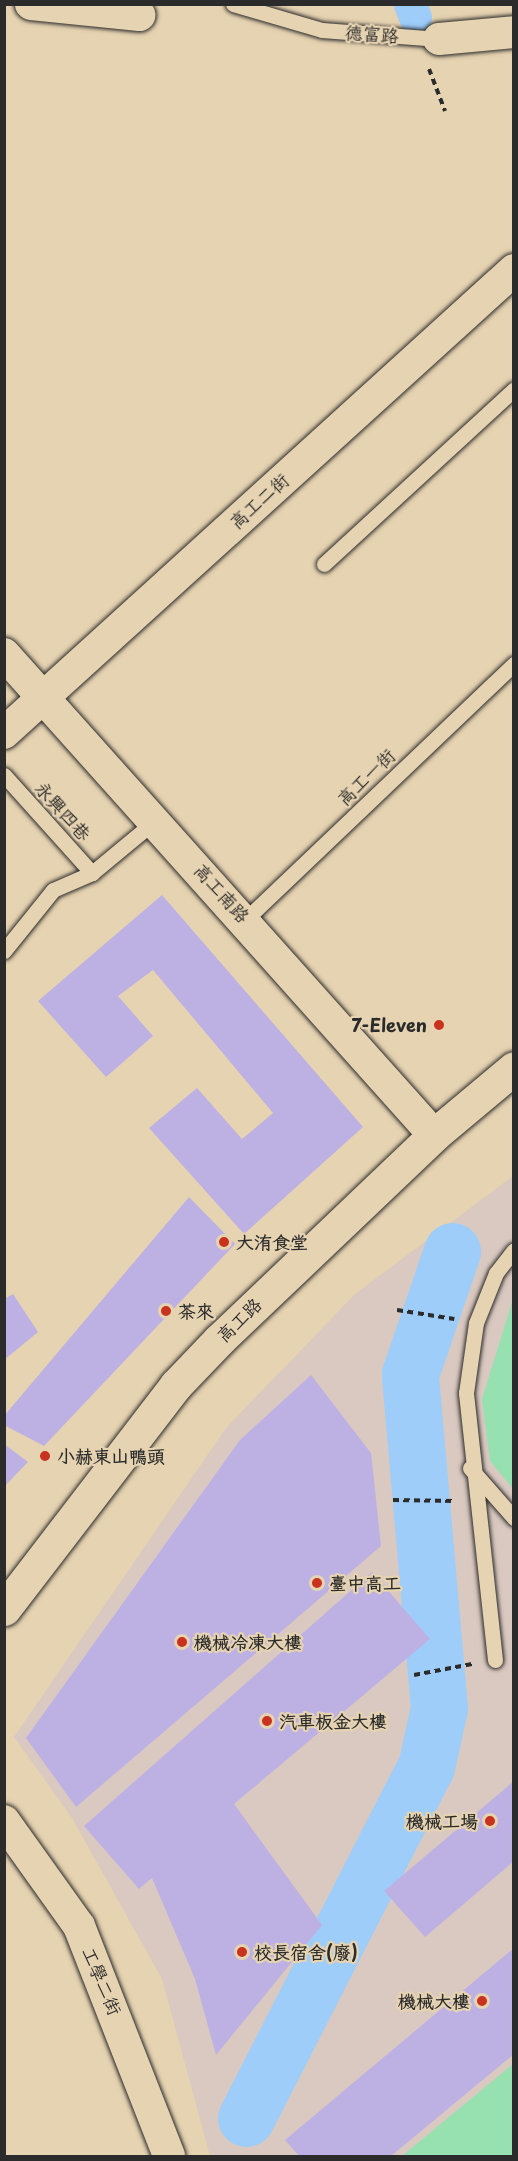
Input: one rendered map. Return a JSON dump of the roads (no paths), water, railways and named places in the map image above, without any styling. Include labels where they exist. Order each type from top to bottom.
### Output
[{"type":"street","points":[[31,4],[139,15]]},
{"type":"street","name":"德富路","points":[[428,38],[513,32]]},
{"type":"street","name":"高工二街","points":[[4,733],[513,270]]},
{"type":"street","name":"高工南路","points":[[4,654],[246,919],[434,1135]]},
{"type":"street","name":"高工路","points":[[4,1609],[176,1385],[434,1135],[513,1068]]},
{"type":"street","name":"工學二街","points":[[4,1821],[79,1926],[169,2157]]},
{"type":"lane","name":"德富路","points":[[233,4],[322,30],[428,38]]},
{"type":"lane","points":[[324,564],[513,389]]},
{"type":"lane","name":"高工一街","points":[[246,919],[513,664]]},
{"type":"lane","name":"永興四巷","points":[[4,775],[92,873]]},
{"type":"lane","points":[[4,951],[53,890],[92,873],[156,820]]},
{"type":"lane","points":[[495,1660],[470,1468],[466,1393],[476,1323],[496,1273],[513,1250]]},
{"type":"lane","points":[[470,1468],[513,1518]]},
{"type":"waterway","points":[[410,4],[415,17]]},
{"type":"waterway","points":[[246,2118],[426,1767],[439,1708],[410,1374],[452,1251]]},
{"type":"place","name":"7-Eleven","points":[[439,1025]]},
{"type":"place","name":"大洧食堂","points":[[224,1242]]},
{"type":"place","name":"茶來","points":[[166,1311]]},
{"type":"place","name":"小赫東山鴨頭","points":[[45,1456]]},
{"type":"place","name":"臺中高工","points":[[317,1583]]},
{"type":"place","name":"機械冷凍大樓","points":[[182,1642]]},
{"type":"place","name":"汽車板金大樓","points":[[267,1721]]},
{"type":"place","name":"機械工場","points":[[490,1821]]},
{"type":"place","name":"校長宿舍(廢)","points":[[242,1952]]},
{"type":"place","name":"機械大樓","points":[[482,2001]]}]
